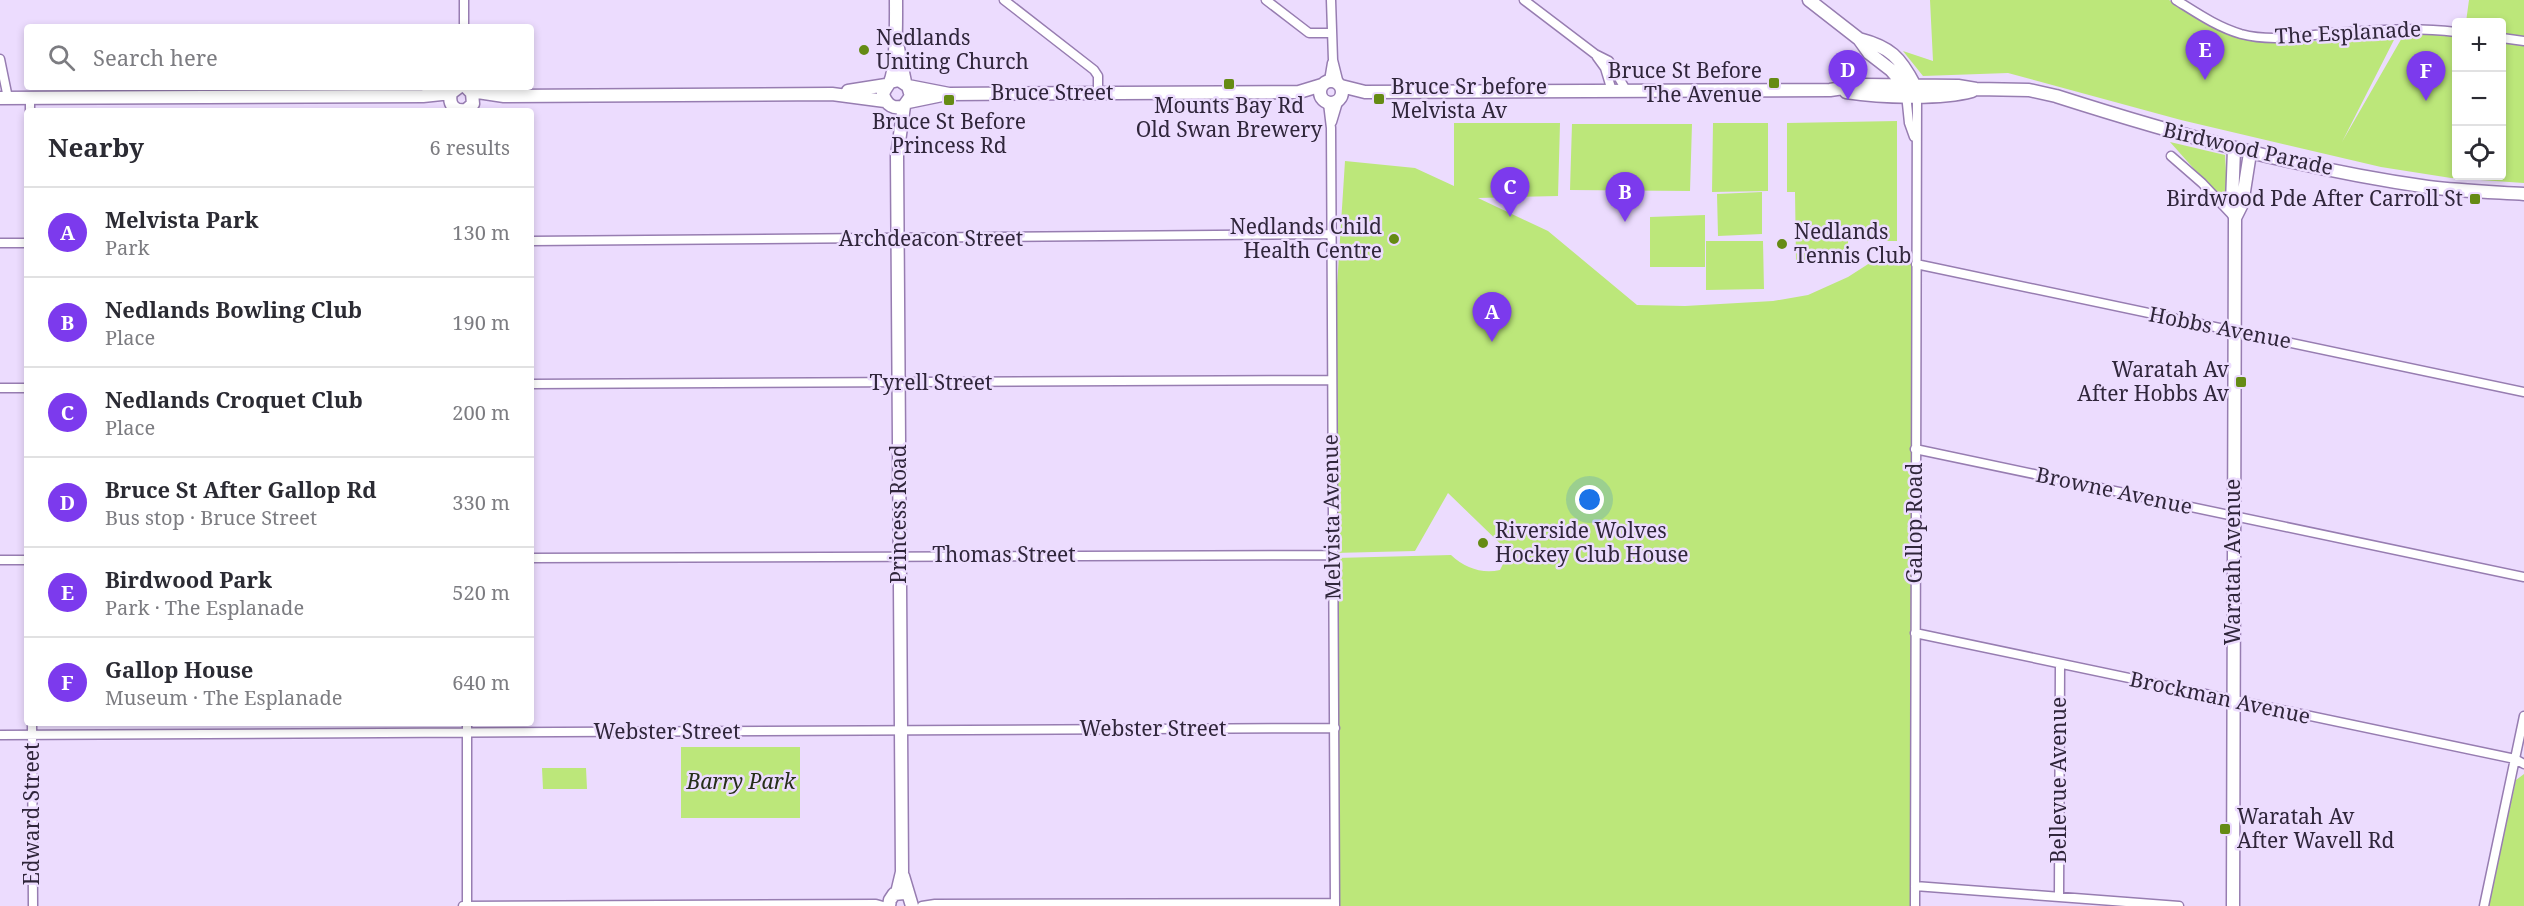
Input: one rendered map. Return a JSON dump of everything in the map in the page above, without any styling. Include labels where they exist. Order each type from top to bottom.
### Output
[{"type":"street","points":[[464,0],[464,24]]},
{"type":"street","points":[[0,59],[4,98],[30,105],[423,96],[832,94],[888,103],[896,108],[906,104],[911,96],[897,38],[896,0]]},
{"type":"street","points":[[1004,0],[1094,69],[1098,76],[1098,93]]},
{"type":"street","points":[[1266,0],[1308,33],[1331,33]]},
{"type":"street","name":"Melvista Avenue","points":[[1331,0],[1335,904]]},
{"type":"street","points":[[1524,0],[1596,54],[1609,61],[1626,90]]},
{"type":"street","points":[[1809,0],[1859,39],[1875,43],[1895,54],[1904,65],[1911,90]]},
{"type":"street","name":"The Esplanade","points":[[2176,0],[2226,29],[2256,37],[2277,39],[2394,28],[2425,28],[2452,31]]},
{"type":"street","points":[[888,103],[884,94],[897,38]]},
{"type":"street","points":[[2506,39],[2524,41]]},
{"type":"street","points":[[1596,54],[1605,68],[1612,91]]},
{"type":"street","points":[[832,94],[888,84],[896,80],[907,84]]},
{"type":"street","name":"Bruce Street","points":[[907,84],[949,94]]},
{"type":"street","name":"Birdwood Parade","points":[[1911,90],[1958,86],[1976,89],[2029,90],[2250,153],[2428,187],[2524,194]]},
{"type":"street","name":"Bruce Street","points":[[906,104],[949,94],[1830,90],[1864,95],[1911,90]]},
{"type":"street","name":"Gallop Road","points":[[1911,90],[1918,124],[1915,141],[1915,906]]},
{"type":"street","name":"Princess Road","points":[[888,103],[897,156],[902,899]]},
{"type":"street","name":"Princess Road","points":[[897,156],[906,104]]},
{"type":"street","name":"Waratah Avenue","points":[[2233,906],[2235,218],[2232,204],[2234,149]]},
{"type":"street","name":"Waratah Avenue","points":[[2235,218],[2242,204],[2250,153]]},
{"type":"street","points":[[2171,156],[2202,183],[2235,218]]},
{"type":"street","name":"Archdeacon Street","points":[[534,241],[1331,234]]},
{"type":"street","points":[[0,243],[24,243]]},
{"type":"street","name":"Hobbs Avenue","points":[[1916,264],[2524,392]]},
{"type":"street","name":"Tyrell Street","points":[[534,384],[1331,380]]},
{"type":"street","points":[[0,388],[24,388]]},
{"type":"street","name":"Browne Avenue","points":[[1915,449],[2524,577]]},
{"type":"street","name":"Thomas Street","points":[[534,558],[1333,555]]},
{"type":"street","points":[[0,560],[24,560]]},
{"type":"street","name":"Brockman Avenue","points":[[1915,633],[2515,759],[2524,764]]},
{"type":"street","name":"Bellevue Avenue","points":[[2059,896],[2060,664]]},
{"type":"street","points":[[2484,906],[2524,716]]},
{"type":"street","name":"Edward Street","points":[[32,726],[33,906]]},
{"type":"street","points":[[467,726],[465,906],[879,905],[902,899],[935,904],[1335,904]]},
{"type":"street","name":"Webster Street","points":[[0,735],[1335,728]]},
{"type":"street","points":[[1915,886],[2179,906]]},
{"type":"street","points":[[922,906],[935,904]]},
{"type":"green space","points":[[1930,0],[2169,0],[2205,24],[2255,42],[2327,41],[2397,34],[2342,142],[2403,36],[2426,32],[2452,35],[2452,178],[2381,167],[2181,120],[2008,73],[1923,76],[1903,51],[1933,61]]},
{"type":"green space","points":[[2469,0],[2524,0],[2524,41],[2506,39],[2506,18],[2467,18]]},
{"type":"green space","points":[[2506,44],[2524,46],[2524,183],[2480,180],[2506,180]]},
{"type":"green space","points":[[1897,121],[1897,241],[1848,241],[1848,260],[1796,261],[1795,192],[1787,192],[1787,123]]},
{"type":"green space","points":[[1454,123],[1560,123],[1558,196],[1478,198],[1548,231],[1637,305],[1685,306],[1773,301],[1808,295],[1848,277],[1876,259],[1914,258],[1912,906],[1338,906],[1336,558],[1451,555],[1474,569],[1493,571],[1500,570],[1509,552],[1448,493],[1415,551],[1334,553],[1331,380],[1345,161],[1415,168],[1454,186]]},
{"type":"green space","points":[[1713,123],[1768,123],[1768,191],[1712,192]]},
{"type":"green space","points":[[1572,124],[1692,124],[1690,191],[1570,190]]},
{"type":"green space","points":[[2170,142],[2225,155],[2228,207]]},
{"type":"green space","points":[[1762,192],[1762,234],[1718,236],[1717,194]]},
{"type":"green space","points":[[1705,215],[1705,267],[1650,267],[1650,217]]},
{"type":"green space","points":[[1706,241],[1763,241],[1764,289],[1706,290]]},
{"type":"green space","name":"Barry Park","points":[[681,747],[800,747],[800,818],[681,818]]},
{"type":"green space","points":[[542,768],[586,768],[587,789],[543,789]]},
{"type":"green space","points":[[2524,774],[2524,906],[2488,906],[2516,780]]},
{"type":"place","name":"Nedlands Uniting Church","points":[[864,50]]},
{"type":"place","name":"Birdwood Park","points":[[2205,80]]},
{"type":"place","name":"Bruce St Before The Avenue","points":[[1774,83]]},
{"type":"place","name":"Mounts Bay Rd Old Swan Brewery","points":[[1229,84]]},
{"type":"place","name":"Bruce Sr before Melvista Av","points":[[1379,99]]},
{"type":"place","name":"Bruce St Before Princess Rd","points":[[949,100]]},
{"type":"place","name":"Bruce St After Gallop Rd","points":[[1848,100]]},
{"type":"place","name":"Gallop House","points":[[2426,101]]},
{"type":"place","name":"Birdwood Pde After Carroll St","points":[[2475,199]]},
{"type":"place","name":"Nedlands Croquet Club","points":[[1510,217]]},
{"type":"place","name":"Nedlands Bowling Club","points":[[1625,222]]},
{"type":"place","name":"Nedlands Child Health Centre","points":[[1394,239]]},
{"type":"place","name":"Nedlands Tennis Club","points":[[1782,244]]},
{"type":"place","name":"Melvista Park","points":[[1492,342]]},
{"type":"place","name":"Waratah Av After Hobbs Av","points":[[2241,382]]},
{"type":"place","name":"Riverside Wolves Hockey Club House","points":[[1483,543]]},
{"type":"place","name":"Waratah Av After Wavell Rd","points":[[2225,829]]}]
